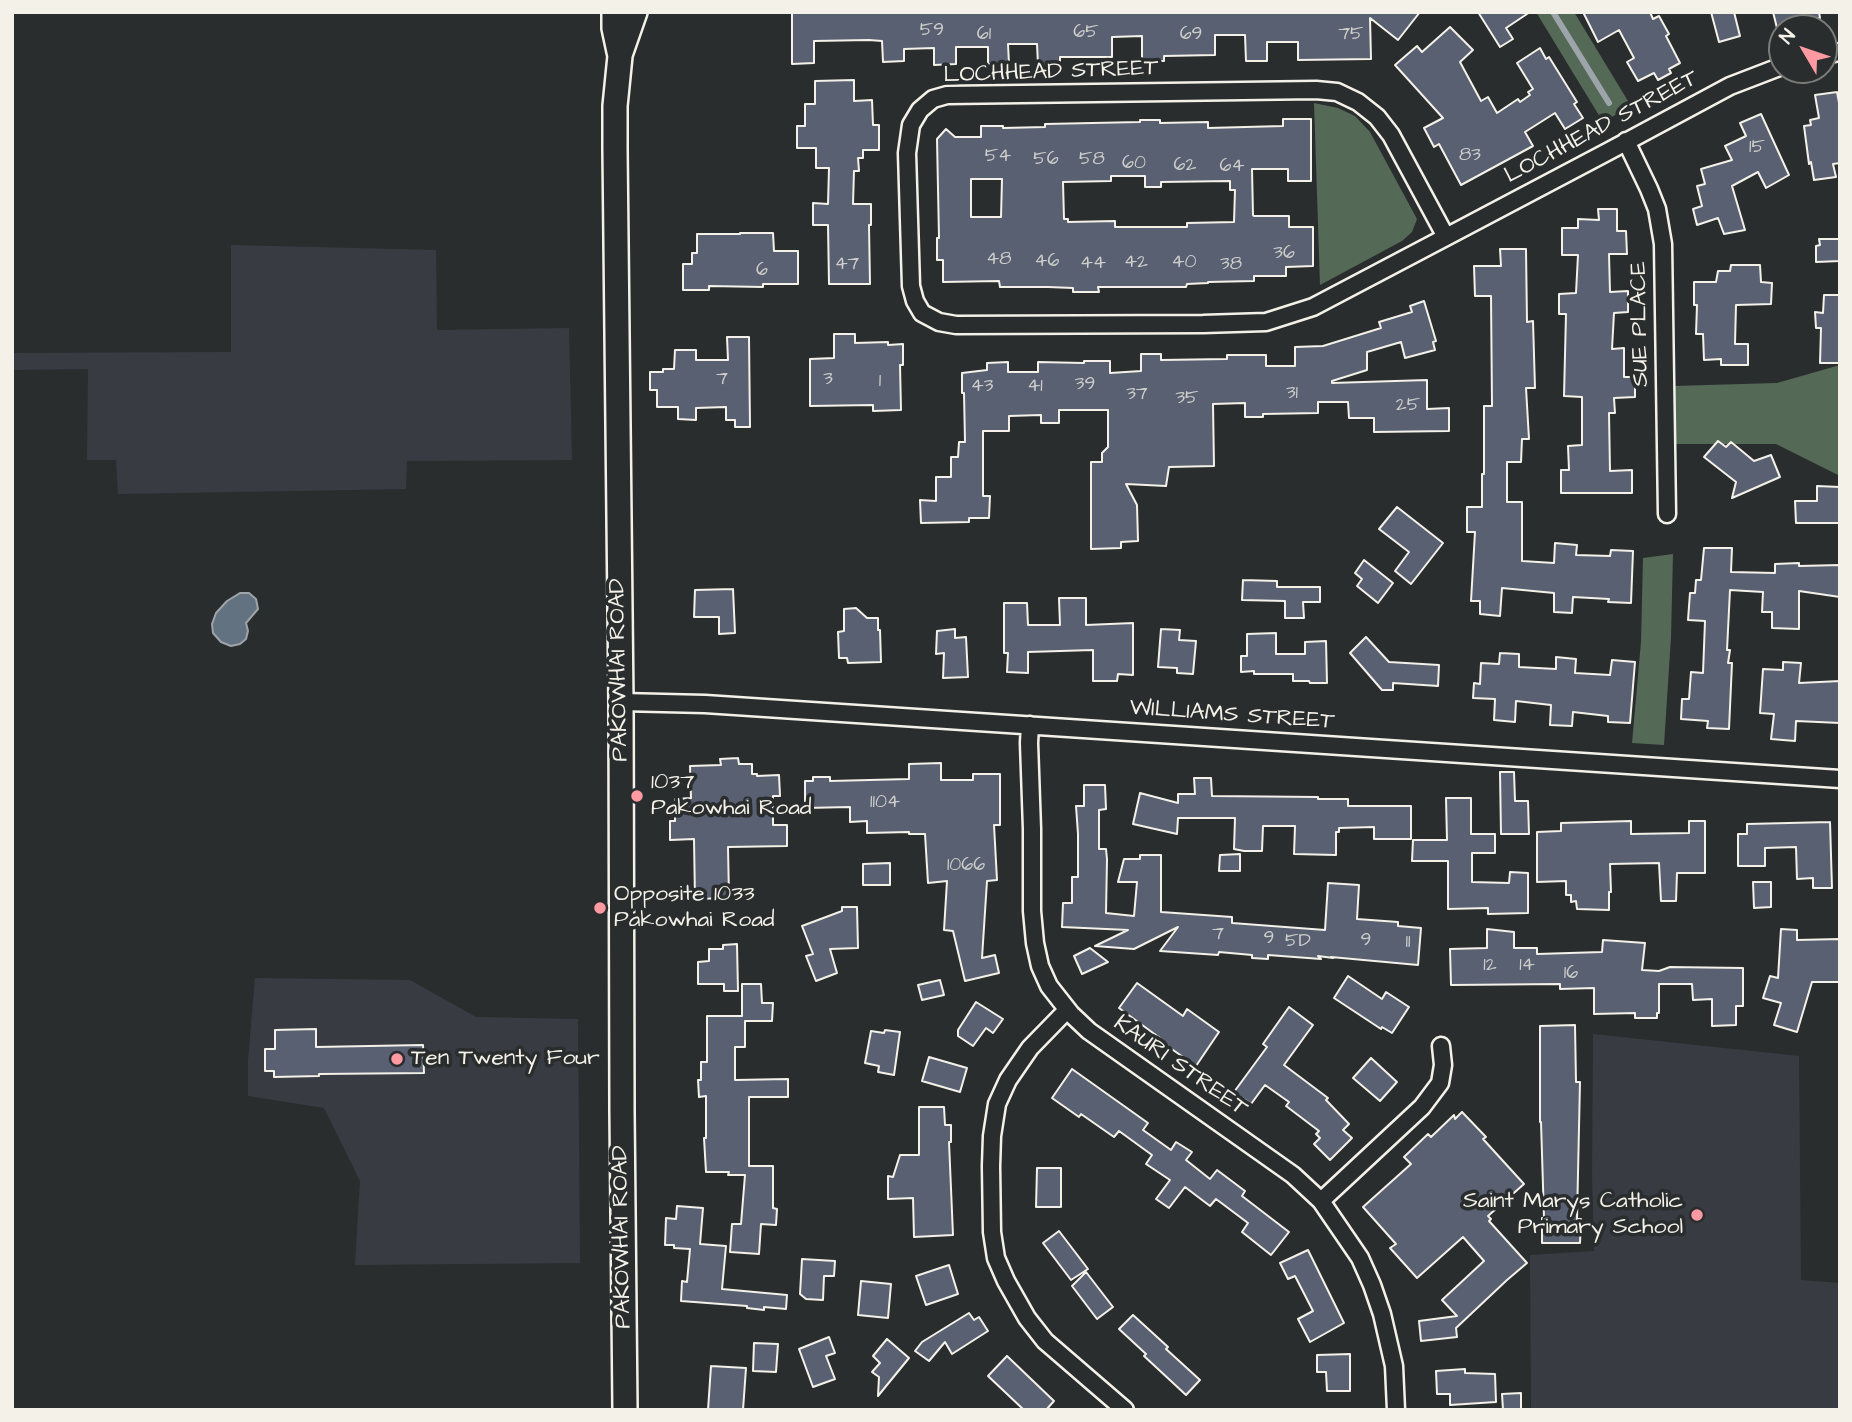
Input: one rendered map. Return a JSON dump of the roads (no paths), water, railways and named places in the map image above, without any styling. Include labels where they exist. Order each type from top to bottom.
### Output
[{"type":"main road","name":"PAKOWHAI ROAD","points":[[614,12],[614,28],[620,56]]},
{"type":"main road","name":"PAKOWHAI ROAD","points":[[625,1410],[615,106],[620,56],[635,12]]},
{"type":"street","name":"LOCHHEAD STREET","points":[[1446,237],[1391,135],[1377,117],[1358,102],[1337,92],[1316,90],[947,94],[933,99],[920,110],[911,125],[907,153],[911,286],[922,313],[939,323],[956,326],[1266,322],[1313,307],[1446,237],[1730,86],[1768,71]]},
{"type":"street","name":"SUE PLACE","points":[[1626,141],[1657,209],[1663,244],[1667,514]]},
{"type":"street","name":"WILLIAMS STREET","points":[[621,702],[705,704],[1840,779]]},
{"type":"street","name":"KAURI STREET","points":[[1030,725],[1032,911],[1040,966],[1049,986],[1067,1010],[1089,1031],[1293,1175],[1321,1201],[1360,1258],[1372,1284],[1394,1366],[1396,1410]]},
{"type":"street","points":[[1067,1010],[1030,1048],[1008,1080],[997,1104],[992,1136],[992,1232],[996,1258],[1027,1318],[1045,1341],[1125,1410]]},
{"type":"street","points":[[1321,1201],[1422,1107],[1440,1083],[1443,1065],[1441,1046]]},
{"type":"water","points":[[240,593],[249,593],[256,599],[258,609],[246,623],[246,639],[231,646],[221,642],[213,633],[212,624],[216,613],[227,601]]},
{"type":"waterway","points":[[1553,12],[1609,103]]},
{"type":"place","name":"1037 Pakowhai Road","points":[[637,796]]},
{"type":"place","name":"Opposite 1033 Pakowhai Road","points":[[600,908]]},
{"type":"place","name":"Ten Twenty Four","points":[[397,1059]]},
{"type":"place","name":"Saint Marys Catholic Primary School","points":[[1697,1215]]}]
